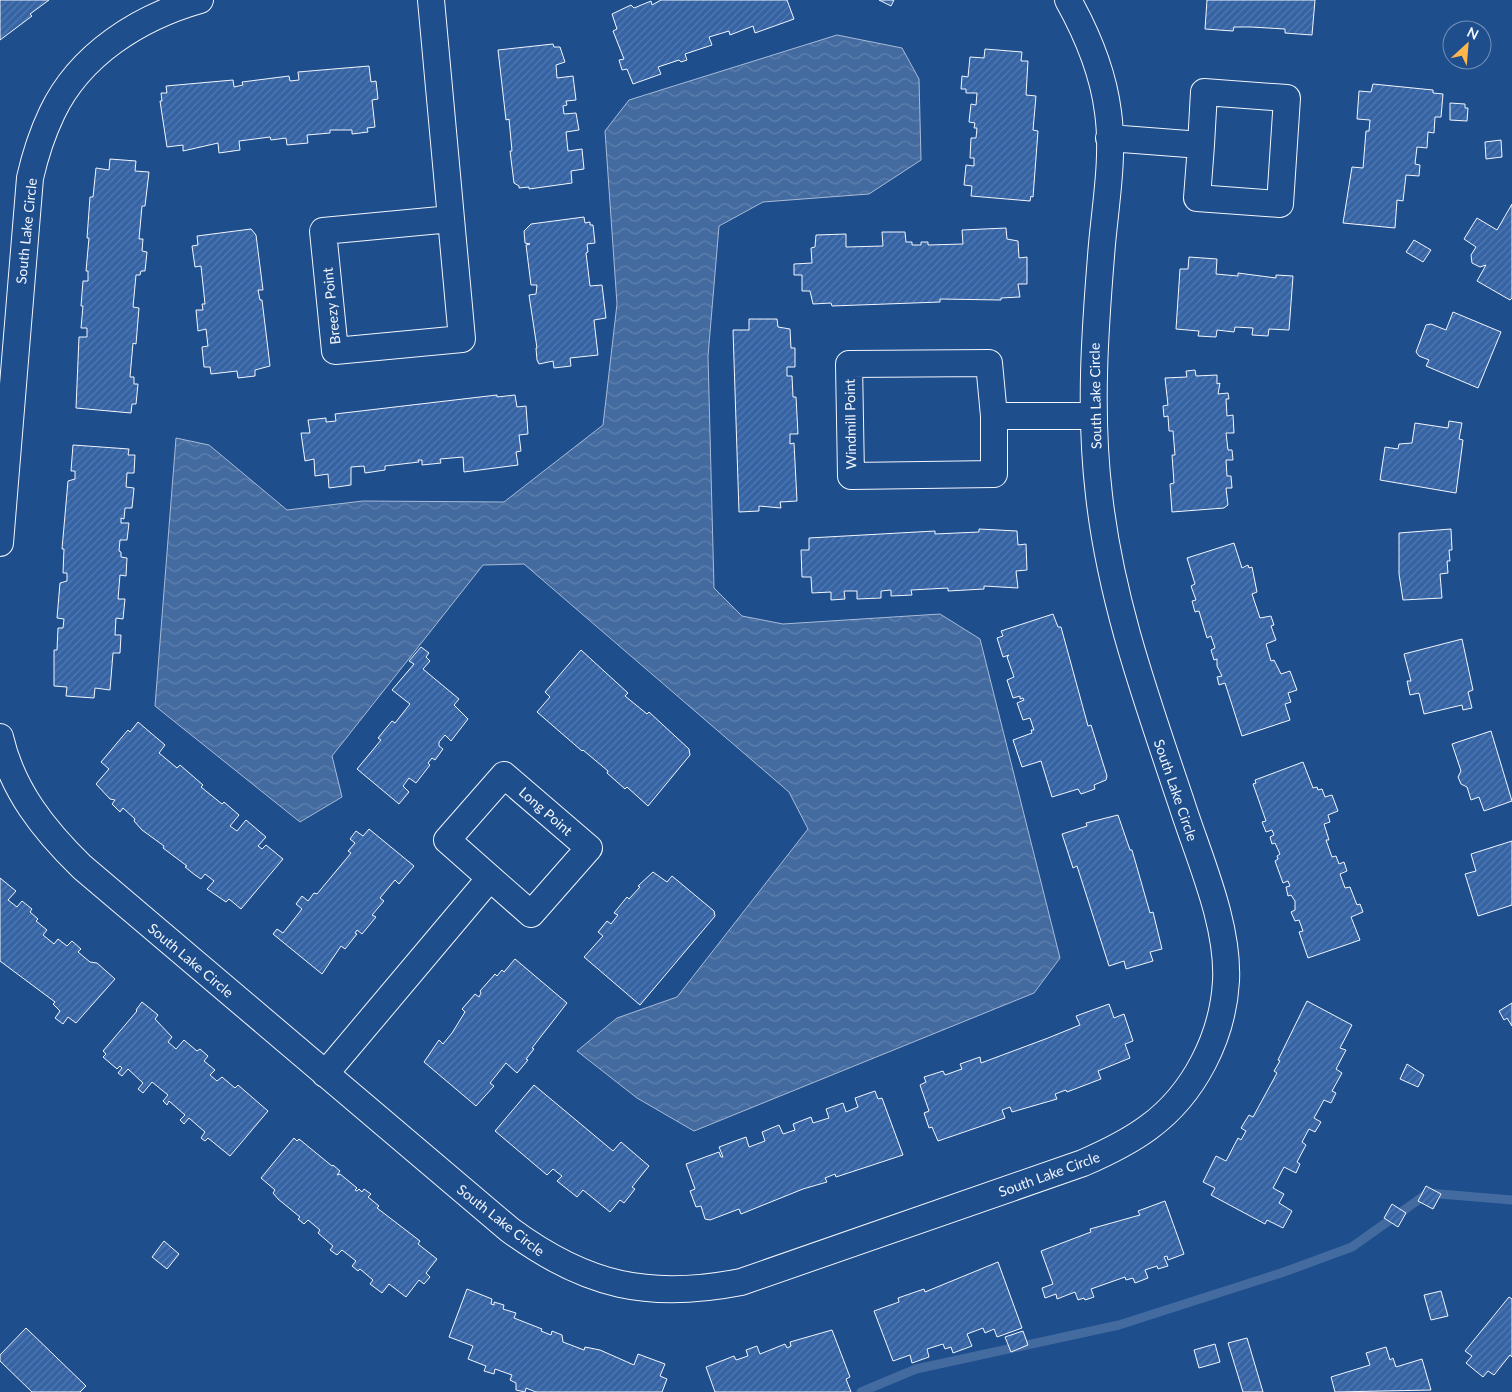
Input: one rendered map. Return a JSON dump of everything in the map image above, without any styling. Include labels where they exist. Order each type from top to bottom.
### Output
[{"type":"street","name":"South Lake Circle","points":[[0,543],[8,331],[30,178],[37,150],[52,112],[73,80],[102,50],[139,23],[169,9],[200,0]]},
{"type":"street","name":"Breezy Point","points":[[430,0],[451,219],[462,339],[335,352],[323,231],[451,219]]},
{"type":"street","name":"South Lake Circle","points":[[0,737],[23,796],[53,839],[90,873],[510,1230],[542,1254],[579,1271],[619,1284],[663,1290],[704,1289],[741,1282],[1083,1163],[1112,1150],[1150,1126],[1181,1096],[1194,1079],[1212,1044],[1221,1015],[1226,980],[1224,944],[1212,896],[1140,684],[1110,567],[1098,494],[1094,416],[1094,344],[1109,138],[1108,111],[1093,52],[1083,26],[1068,0]]},
{"type":"street","points":[[1204,92],[1287,98],[1280,204],[1197,198],[1201,145],[1204,92]]},
{"type":"street","points":[[1109,138],[1201,145]]},
{"type":"street","name":"Windmill Point","points":[[989,363],[994,416],[994,474],[851,476],[849,364],[989,363]]},
{"type":"street","points":[[994,416],[1094,416]]},
{"type":"street","name":"Long Point","points":[[504,775],[589,848],[531,914],[490,878],[447,840],[504,775]]},
{"type":"street","points":[[326,1074],[490,878]]},
{"type":"water","points":[[837,35],[902,48],[919,79],[921,160],[869,194],[763,202],[719,226],[708,356],[714,588],[742,616],[783,624],[940,614],[980,639],[1060,958],[1034,993],[694,1131],[637,1098],[577,1051],[617,1018],[677,997],[808,829],[789,792],[524,564],[483,565],[332,756],[342,797],[300,822],[155,706],[176,438],[209,445],[287,510],[363,501],[504,502],[603,425],[617,304],[605,131],[629,100]]},
{"type":"building","points":[[0,0],[49,0],[30,14],[32,16],[0,40]]},
{"type":"building","points":[[661,0],[787,0],[794,19],[755,33],[753,26],[730,35],[729,31],[709,37],[712,45],[685,54],[687,60],[681,62],[679,60],[658,67],[661,74],[633,84],[627,69],[622,70],[619,60],[624,59],[613,31],[617,29],[612,14],[631,5],[634,8],[651,1],[652,5]]},
{"type":"building","points":[[879,0],[894,0],[891,6]]},
{"type":"building","points":[[1207,0],[1315,0],[1312,35],[1285,33],[1285,29],[1251,27],[1234,27],[1233,31],[1205,29]]},
{"type":"building","points":[[553,44],[554,47],[560,47],[565,62],[556,65],[557,78],[573,76],[576,100],[566,101],[567,105],[563,106],[564,114],[576,113],[579,130],[566,132],[568,151],[582,149],[584,169],[571,171],[572,183],[529,189],[529,187],[519,188],[514,183],[509,119],[506,120],[498,50]]},
{"type":"building","points":[[985,49],[1022,52],[1021,61],[1028,61],[1026,95],[1036,96],[1033,130],[1038,131],[1033,197],[1031,196],[1030,201],[971,196],[972,186],[964,185],[966,165],[974,166],[974,158],[970,158],[971,138],[976,138],[977,128],[974,128],[975,123],[969,122],[971,104],[976,105],[977,93],[966,93],[966,89],[961,89],[962,76],[968,77],[970,57],[984,58]]},
{"type":"building","points":[[369,66],[371,82],[376,81],[378,99],[372,100],[375,127],[367,128],[368,132],[352,134],[352,130],[330,130],[330,133],[307,135],[308,143],[287,145],[286,138],[271,140],[270,137],[239,141],[240,150],[219,153],[218,143],[183,151],[183,145],[167,147],[160,101],[162,101],[161,93],[167,93],[166,86],[233,80],[234,87],[243,85],[242,82],[289,76],[290,81],[299,80],[298,72]]},
{"type":"building","points":[[1373,84],[1433,90],[1433,93],[1443,94],[1441,117],[1435,117],[1434,133],[1428,132],[1427,148],[1417,147],[1415,164],[1420,165],[1419,176],[1406,175],[1403,201],[1397,200],[1395,228],[1343,223],[1352,167],[1363,168],[1366,131],[1369,131],[1370,120],[1357,119],[1359,91],[1371,92]]},
{"type":"building","points":[[1450,103],[1465,104],[1465,108],[1468,108],[1467,121],[1450,120]]},
{"type":"building","points":[[1501,140],[1502,157],[1486,159],[1485,142]]},
{"type":"building","points":[[110,159],[136,161],[135,171],[149,172],[145,206],[142,206],[139,239],[143,239],[142,251],[147,252],[145,271],[141,271],[140,275],[136,275],[133,307],[139,308],[136,344],[133,343],[130,377],[134,377],[134,384],[138,384],[136,404],[132,404],[131,413],[76,408],[79,337],[87,337],[87,328],[81,328],[83,306],[81,306],[83,281],[88,281],[88,271],[86,271],[90,197],[93,197],[96,168],[109,170]]},
{"type":"building","points":[[1512,204],[1512,298],[1510,300],[1477,281],[1486,265],[1480,267],[1472,263],[1471,255],[1476,247],[1464,239],[1477,218],[1497,230]]},
{"type":"building","points":[[584,217],[585,223],[590,222],[590,225],[593,225],[595,243],[587,244],[588,252],[586,253],[590,286],[602,285],[606,318],[594,320],[598,355],[570,358],[571,366],[554,368],[553,361],[539,364],[537,360],[529,295],[536,294],[537,285],[531,285],[526,245],[530,244],[525,243],[524,231],[531,224]]},
{"type":"building","points":[[1006,228],[1007,239],[1018,241],[1019,258],[1027,257],[1027,284],[1018,284],[1020,297],[1001,298],[1001,300],[940,299],[940,302],[832,306],[831,303],[813,304],[810,291],[802,291],[802,275],[794,275],[794,264],[812,263],[811,248],[815,247],[816,235],[846,234],[846,247],[883,246],[882,232],[905,232],[906,242],[912,242],[912,245],[921,245],[921,242],[928,242],[928,245],[963,244],[962,230]]},
{"type":"building","points":[[251,229],[256,235],[263,290],[258,290],[260,300],[262,300],[270,366],[255,370],[255,376],[238,378],[237,371],[211,374],[210,367],[204,367],[202,347],[208,346],[206,329],[198,331],[196,310],[203,310],[202,304],[205,304],[201,266],[195,267],[192,246],[198,245],[197,236]]},
{"type":"building","points":[[1414,240],[1431,250],[1423,262],[1406,252]]},
{"type":"building","points":[[1189,257],[1217,259],[1216,274],[1238,276],[1238,273],[1276,278],[1276,275],[1293,276],[1289,330],[1269,329],[1268,336],[1252,335],[1253,328],[1235,327],[1234,332],[1217,330],[1216,337],[1198,336],[1199,331],[1176,329],[1180,269],[1188,269]]},
{"type":"building","points":[[1453,312],[1501,332],[1478,388],[1426,366],[1429,360],[1419,356],[1416,352],[1426,325],[1431,324],[1446,330]]},
{"type":"building","points":[[749,319],[777,319],[778,327],[790,329],[791,348],[795,348],[795,367],[787,367],[787,376],[792,376],[793,397],[796,397],[798,434],[790,434],[790,444],[794,443],[797,501],[780,502],[781,508],[759,506],[759,511],[739,512],[733,330],[749,330]]},
{"type":"building","points":[[1195,370],[1196,376],[1217,375],[1217,384],[1220,383],[1218,394],[1228,393],[1229,399],[1226,399],[1227,416],[1233,415],[1234,433],[1226,433],[1228,450],[1232,450],[1233,460],[1226,460],[1227,476],[1231,476],[1232,488],[1226,488],[1228,505],[1224,508],[1172,512],[1170,484],[1174,483],[1172,455],[1175,455],[1173,431],[1169,431],[1168,416],[1164,417],[1163,406],[1168,405],[1165,378],[1187,377],[1186,371]]},
{"type":"building","points":[[497,395],[497,397],[515,395],[517,407],[526,406],[528,434],[519,435],[521,451],[516,452],[518,465],[464,472],[463,457],[440,459],[441,463],[422,465],[422,460],[418,460],[419,462],[385,466],[385,470],[365,473],[364,466],[351,467],[351,485],[329,488],[328,474],[315,476],[314,459],[305,461],[301,433],[310,433],[308,420],[326,418],[326,422],[336,421],[335,414]]},
{"type":"building","points":[[1449,421],[1462,423],[1459,439],[1463,440],[1456,493],[1380,480],[1385,447],[1398,449],[1399,444],[1412,443],[1415,423],[1448,428]]},
{"type":"building","points":[[73,445],[129,449],[128,455],[135,455],[134,473],[127,473],[126,487],[134,488],[132,508],[125,508],[124,519],[121,518],[121,523],[129,523],[127,540],[120,540],[119,551],[121,552],[121,557],[127,558],[126,576],[120,575],[118,599],[125,599],[123,619],[116,618],[115,635],[121,635],[120,653],[113,653],[110,690],[95,688],[94,698],[66,696],[67,687],[54,686],[54,650],[57,650],[58,628],[63,628],[64,619],[57,618],[60,583],[67,581],[67,573],[63,573],[64,549],[62,549],[68,481],[75,479],[75,471],[71,471]]},
{"type":"building","points":[[979,529],[1017,531],[1018,545],[1026,544],[1027,570],[1016,571],[1018,588],[984,586],[984,589],[948,591],[948,588],[911,590],[912,595],[891,596],[891,590],[881,591],[881,598],[857,599],[857,591],[844,591],[845,599],[831,600],[831,592],[812,593],[811,577],[802,577],[801,550],[809,550],[809,538],[935,531],[935,534],[979,532]]},
{"type":"building","points":[[1451,529],[1452,550],[1449,550],[1450,561],[1447,561],[1448,573],[1440,574],[1442,598],[1403,600],[1399,574],[1399,533]]},
{"type":"building","points":[[1234,543],[1242,568],[1248,565],[1249,568],[1252,567],[1257,592],[1252,594],[1260,618],[1271,616],[1274,625],[1271,626],[1276,640],[1266,644],[1271,661],[1274,660],[1281,674],[1290,671],[1297,690],[1288,693],[1291,702],[1285,704],[1290,720],[1242,736],[1225,683],[1219,685],[1217,677],[1222,676],[1217,666],[1217,659],[1214,660],[1211,650],[1215,648],[1211,636],[1207,638],[1199,611],[1195,612],[1192,601],[1196,600],[1191,586],[1195,584],[1187,558]]},
{"type":"building","points":[[1053,614],[1058,627],[1061,627],[1088,726],[1091,725],[1107,776],[1106,780],[1094,785],[1095,789],[1081,794],[1078,789],[1052,797],[1041,761],[1022,767],[1013,740],[1032,733],[1031,730],[1034,730],[1030,718],[1023,720],[1017,703],[1024,700],[1023,698],[1020,699],[1020,696],[1013,698],[1007,680],[1014,677],[1007,657],[1009,655],[1003,657],[997,638],[1003,636],[1001,631]]},
{"type":"building","points":[[1462,639],[1473,690],[1468,692],[1472,708],[1463,710],[1462,705],[1424,714],[1419,693],[1410,695],[1407,681],[1411,681],[1404,654]]},
{"type":"building","points":[[421,647],[429,653],[426,657],[430,661],[423,669],[459,699],[454,705],[468,719],[451,741],[445,735],[439,742],[439,746],[443,749],[435,760],[432,758],[428,763],[430,765],[416,783],[409,778],[403,786],[409,792],[399,804],[357,769],[381,740],[378,738],[392,721],[395,723],[410,704],[392,690],[414,664],[409,661]]},
{"type":"building","points":[[581,650],[628,693],[625,696],[647,714],[649,712],[689,749],[690,755],[648,806],[627,787],[625,789],[607,773],[608,771],[537,712],[550,697],[545,692]]},
{"type":"building","points":[[138,722],[165,745],[159,753],[177,768],[180,765],[203,785],[201,787],[222,804],[224,802],[239,815],[230,826],[237,831],[246,820],[266,837],[258,846],[262,849],[266,845],[283,859],[241,909],[229,899],[226,902],[207,889],[214,881],[205,874],[201,879],[185,867],[187,866],[142,830],[134,821],[135,819],[123,808],[120,812],[112,804],[115,800],[110,799],[96,784],[109,769],[101,762],[128,730],[130,732]]},
{"type":"building","points":[[1491,731],[1512,801],[1484,811],[1479,797],[1471,800],[1467,787],[1461,784],[1458,777],[1461,771],[1452,744]]},
{"type":"building","points":[[1303,762],[1313,788],[1322,789],[1325,797],[1332,795],[1338,811],[1328,815],[1330,822],[1324,824],[1329,840],[1326,840],[1332,857],[1336,856],[1339,864],[1344,862],[1347,871],[1340,874],[1345,888],[1350,887],[1357,905],[1360,904],[1363,912],[1351,917],[1360,940],[1308,958],[1299,932],[1303,931],[1299,920],[1295,921],[1291,912],[1295,910],[1295,901],[1291,895],[1288,896],[1286,887],[1290,886],[1288,881],[1283,883],[1275,861],[1280,854],[1275,843],[1272,844],[1270,837],[1274,835],[1272,830],[1266,832],[1262,822],[1266,821],[1253,784],[1256,783],[1255,780]]},
{"type":"building","points":[[1118,815],[1130,850],[1132,850],[1150,913],[1153,912],[1162,949],[1150,952],[1153,961],[1126,969],[1124,961],[1109,966],[1077,866],[1073,868],[1062,834],[1087,826],[1086,823]]},
{"type":"building","points":[[369,829],[414,866],[399,884],[395,880],[380,898],[384,901],[372,915],[376,917],[362,934],[357,930],[355,933],[357,934],[345,949],[341,946],[322,974],[273,934],[277,929],[283,933],[302,909],[296,904],[302,896],[308,901],[314,893],[317,894],[351,853],[348,851],[355,843],[350,839],[356,831],[363,836]]},
{"type":"building","points":[[1512,841],[1512,905],[1478,916],[1465,874],[1476,871],[1471,854]]},
{"type":"building","points":[[653,872],[667,882],[672,876],[714,911],[715,916],[640,1005],[584,957],[603,936],[598,932],[607,921],[611,924],[618,915],[614,913],[627,897],[629,899],[640,887],[638,886]]},
{"type":"building","points":[[0,878],[16,891],[8,900],[17,907],[22,901],[32,909],[30,912],[38,919],[36,921],[47,930],[43,935],[54,944],[58,939],[67,946],[72,941],[81,949],[78,952],[90,962],[97,963],[115,979],[76,1023],[68,1017],[63,1024],[55,1018],[60,1011],[53,1004],[55,1002],[0,961]]},
{"type":"building","points":[[515,959],[567,1003],[532,1048],[534,1049],[526,1059],[528,1060],[517,1073],[506,1063],[490,1083],[494,1086],[476,1106],[424,1062],[439,1040],[443,1044],[452,1033],[465,1012],[462,1009],[475,994],[479,997],[480,991],[495,974],[497,976],[502,970],[504,972]]},
{"type":"building","points":[[1307,1001],[1352,1025],[1340,1048],[1346,1050],[1336,1069],[1342,1073],[1332,1091],[1336,1093],[1331,1103],[1324,1100],[1314,1118],[1321,1122],[1315,1132],[1309,1129],[1302,1142],[1306,1145],[1297,1162],[1300,1164],[1296,1173],[1284,1167],[1273,1188],[1284,1194],[1279,1203],[1292,1211],[1283,1228],[1267,1220],[1265,1224],[1211,1195],[1215,1188],[1203,1182],[1216,1156],[1226,1161],[1238,1138],[1241,1140],[1246,1131],[1241,1128],[1249,1115],[1253,1117],[1277,1073],[1274,1071],[1280,1061],[1278,1060]]},
{"type":"building","points":[[142,1002],[158,1015],[155,1019],[172,1037],[168,1042],[176,1049],[184,1040],[197,1051],[200,1049],[208,1056],[204,1061],[215,1070],[210,1075],[217,1081],[222,1077],[235,1088],[238,1085],[268,1111],[230,1156],[208,1138],[205,1141],[201,1138],[205,1132],[189,1118],[184,1124],[180,1120],[185,1115],[169,1101],[167,1105],[163,1101],[168,1095],[152,1082],[143,1093],[138,1089],[143,1083],[128,1069],[122,1076],[118,1073],[122,1068],[120,1066],[117,1069],[103,1057],[106,1054],[103,1051],[137,1011]]},
{"type":"building","points":[[1512,1003],[1512,1026],[1507,1018],[1504,1020],[1499,1011]]},
{"type":"building","points":[[1109,1004],[1114,1018],[1124,1014],[1133,1041],[1125,1044],[1130,1058],[1098,1071],[1101,1079],[1067,1092],[1066,1090],[1055,1094],[1057,1099],[1012,1112],[1010,1107],[1002,1110],[1005,1118],[938,1141],[932,1127],[929,1128],[924,1113],[929,1111],[920,1085],[926,1082],[924,1077],[943,1071],[945,1075],[962,1069],[960,1064],[980,1057],[981,1063],[1048,1038],[1080,1025],[1076,1016]]},
{"type":"building","points":[[1407,1064],[1424,1075],[1418,1087],[1400,1079]]},
{"type":"building","points":[[534,1085],[613,1151],[621,1142],[649,1166],[632,1187],[635,1189],[624,1203],[620,1200],[610,1212],[583,1190],[577,1197],[557,1181],[562,1176],[553,1169],[547,1175],[495,1131]]},
{"type":"building","points":[[875,1091],[878,1099],[882,1098],[903,1155],[836,1177],[835,1174],[825,1178],[827,1182],[803,1189],[741,1214],[739,1209],[710,1220],[705,1219],[701,1206],[696,1207],[690,1191],[695,1189],[686,1164],[719,1152],[721,1157],[723,1157],[719,1147],[746,1137],[749,1147],[765,1141],[762,1132],[779,1125],[783,1134],[795,1130],[793,1124],[811,1117],[813,1123],[829,1118],[826,1109],[843,1103],[846,1112],[858,1107],[855,1098]]},
{"type":"building","points":[[294,1138],[297,1141],[299,1139],[333,1165],[340,1171],[337,1175],[340,1174],[357,1188],[355,1190],[359,1189],[362,1192],[364,1189],[371,1194],[368,1197],[379,1206],[377,1208],[420,1241],[418,1244],[437,1259],[426,1273],[430,1277],[424,1284],[419,1280],[406,1297],[389,1284],[382,1293],[370,1284],[373,1280],[360,1269],[358,1271],[352,1266],[356,1261],[342,1250],[337,1255],[330,1250],[333,1246],[318,1233],[320,1230],[308,1220],[304,1224],[298,1219],[300,1217],[278,1199],[273,1193],[275,1190],[261,1178]]},
{"type":"building","points":[[1426,1186],[1441,1194],[1433,1209],[1418,1201]]},
{"type":"building","points":[[1165,1201],[1184,1254],[1168,1260],[1167,1256],[1164,1257],[1168,1266],[1158,1269],[1157,1266],[1145,1270],[1148,1278],[1135,1283],[1133,1278],[1126,1280],[1125,1277],[1091,1289],[1094,1297],[1085,1300],[1084,1298],[1078,1300],[1075,1292],[1057,1299],[1056,1294],[1045,1298],[1042,1288],[1053,1284],[1041,1251],[1091,1232],[1090,1229],[1140,1215],[1138,1211]]},
{"type":"building","points":[[1392,1204],[1406,1213],[1398,1227],[1384,1218]]},
{"type":"building","points":[[164,1241],[179,1254],[167,1269],[152,1257]]},
{"type":"building","points":[[998,1262],[1022,1328],[997,1337],[994,1329],[985,1333],[983,1328],[967,1334],[972,1346],[953,1353],[951,1347],[945,1349],[943,1344],[927,1349],[929,1357],[912,1363],[910,1355],[893,1361],[874,1311],[899,1302],[898,1298],[924,1289],[925,1292]]},
{"type":"building","points":[[467,1289],[492,1299],[491,1304],[494,1305],[494,1302],[504,1305],[503,1309],[516,1313],[514,1318],[542,1329],[541,1331],[551,1335],[552,1331],[562,1335],[563,1342],[584,1350],[585,1347],[600,1350],[634,1365],[638,1354],[665,1364],[660,1376],[667,1379],[662,1392],[536,1392],[526,1388],[525,1392],[516,1390],[516,1383],[510,1380],[512,1375],[495,1369],[494,1374],[484,1371],[486,1366],[468,1359],[473,1346],[449,1337]]},
{"type":"building","points":[[1441,1291],[1448,1316],[1431,1320],[1424,1295]]},
{"type":"building","points":[[1509,1297],[1512,1299],[1512,1357],[1510,1355],[1494,1375],[1488,1371],[1483,1377],[1466,1363],[1472,1356],[1465,1351]]},
{"type":"building","points":[[26,1328],[86,1386],[80,1392],[32,1392],[0,1361],[0,1355]]},
{"type":"building","points":[[832,1330],[850,1377],[846,1379],[851,1392],[715,1392],[706,1367],[734,1356],[736,1360],[748,1356],[746,1350],[757,1346],[760,1354],[785,1344],[787,1348],[791,1346],[790,1342]]},
{"type":"building","points":[[1023,1331],[1028,1345],[1011,1352],[1005,1337]]},
{"type":"building","points":[[1247,1338],[1263,1392],[1243,1392],[1228,1343]]},
{"type":"building","points":[[1215,1344],[1220,1362],[1199,1368],[1194,1350]]},
{"type":"building","points":[[1386,1347],[1390,1360],[1393,1358],[1396,1367],[1422,1359],[1431,1390],[1335,1392],[1331,1377],[1370,1365],[1366,1353]]},
{"type":"waterway","points":[[861,1392],[916,1369],[1119,1325],[1284,1272],[1352,1247],[1428,1193],[1512,1200]]}]
